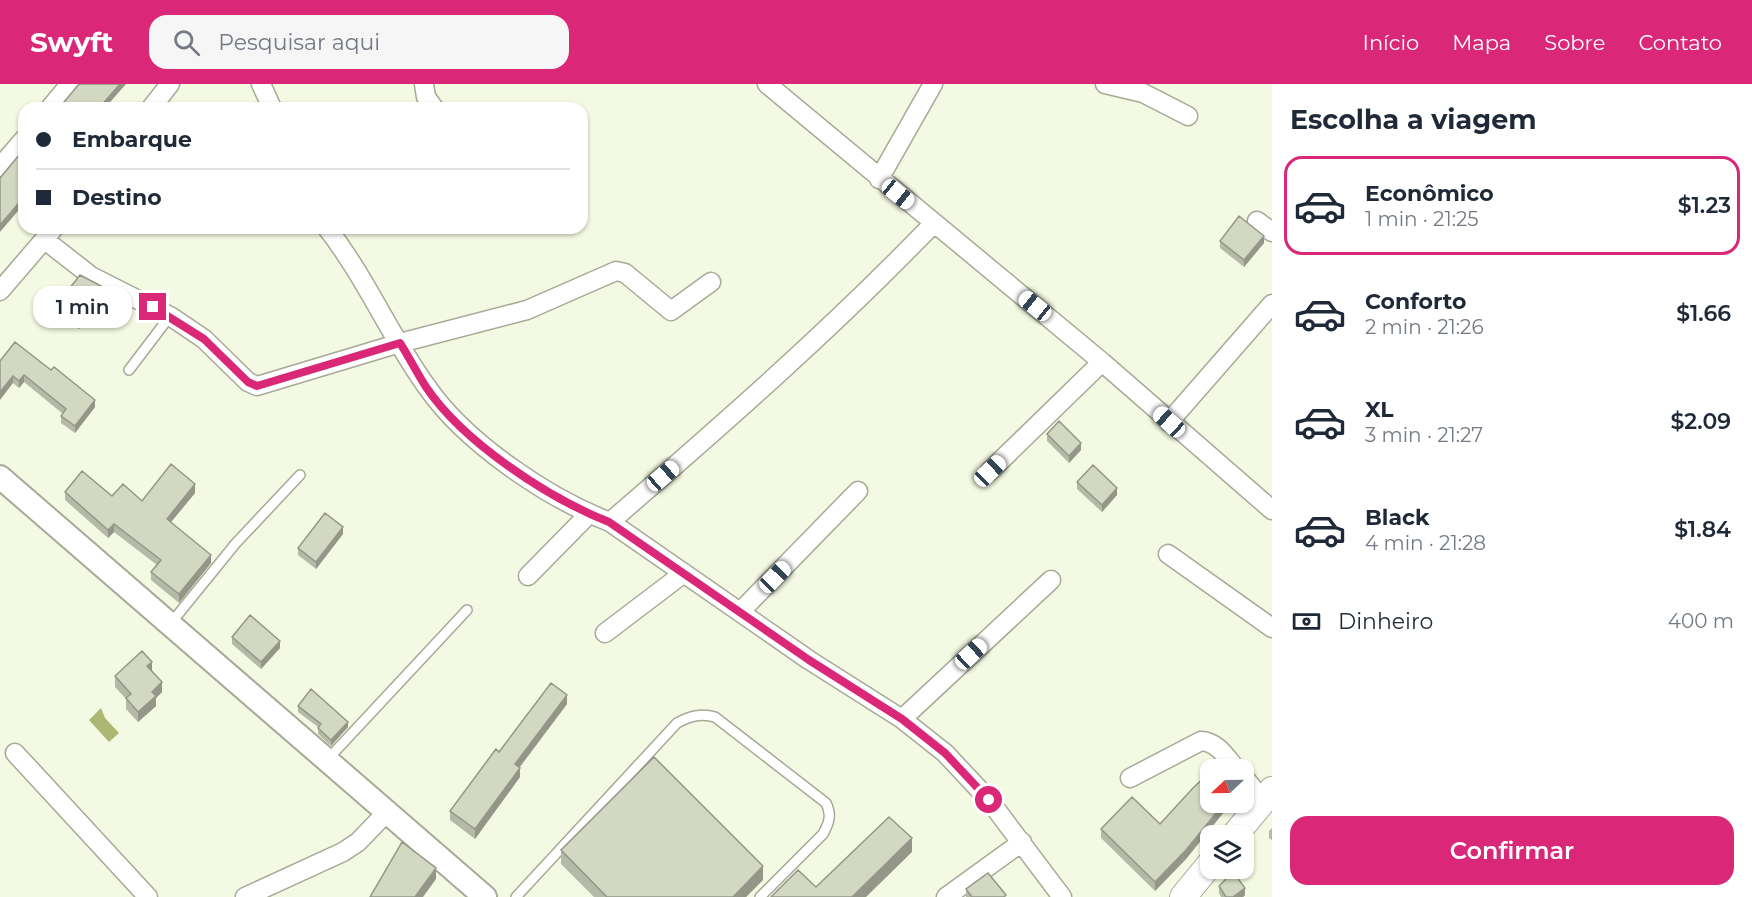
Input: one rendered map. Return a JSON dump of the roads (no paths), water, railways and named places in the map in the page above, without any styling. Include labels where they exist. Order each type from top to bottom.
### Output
[{"type":"main road","points":[[1243,825],[1268,796]]},
{"type":"main road","points":[[1183,897],[1200,876]]},
{"type":"street","points":[[55,102],[70,84]]},
{"type":"street","points":[[155,102],[170,84]]},
{"type":"street","points":[[261,84],[269,102]]},
{"type":"street","points":[[423,84],[430,102]]},
{"type":"street","points":[[767,84],[1102,362],[1272,510]]},
{"type":"street","points":[[879,179],[933,84]]},
{"type":"street","points":[[1105,84],[1147,89],[1188,116]]},
{"type":"street","points":[[0,167],[18,145]]},
{"type":"street","points":[[609,522],[794,359],[882,277],[934,223]]},
{"type":"street","points":[[0,291],[49,234],[91,276],[170,316],[204,339],[248,382],[257,386],[400,343],[527,310],[616,271],[625,273],[672,311],[711,282]]},
{"type":"street","points":[[332,234],[351,259],[427,387],[446,411],[471,434],[510,466],[589,514],[609,522],[809,660],[902,719],[945,753],[989,800],[1062,897]]},
{"type":"street","points":[[1169,422],[1272,304]]},
{"type":"street","points":[[990,471],[1102,362]]},
{"type":"street","points":[[0,477],[485,897]]},
{"type":"street","points":[[741,611],[858,490]]},
{"type":"street","points":[[528,576],[589,514]]},
{"type":"street","points":[[1168,554],[1272,628]]},
{"type":"street","points":[[605,633],[684,573]]},
{"type":"street","points":[[902,719],[1051,580]]},
{"type":"street","points":[[1130,778],[1201,741],[1210,742],[1218,747],[1228,759]]},
{"type":"street","points":[[15,753],[148,897]]},
{"type":"street","points":[[1254,785],[1268,796]]},
{"type":"street","points":[[245,897],[343,852],[358,842],[386,813]]},
{"type":"street","points":[[946,897],[1022,842]]},
{"type":"lane","points":[[129,370],[170,316]]},
{"type":"lane","points":[[171,624],[236,543],[300,475]]},
{"type":"lane","points":[[326,761],[466,610]]},
{"type":"lane","points":[[516,897],[677,723],[686,718],[707,714],[715,717],[826,803],[829,809],[829,824],[823,834],[760,897]]}]
